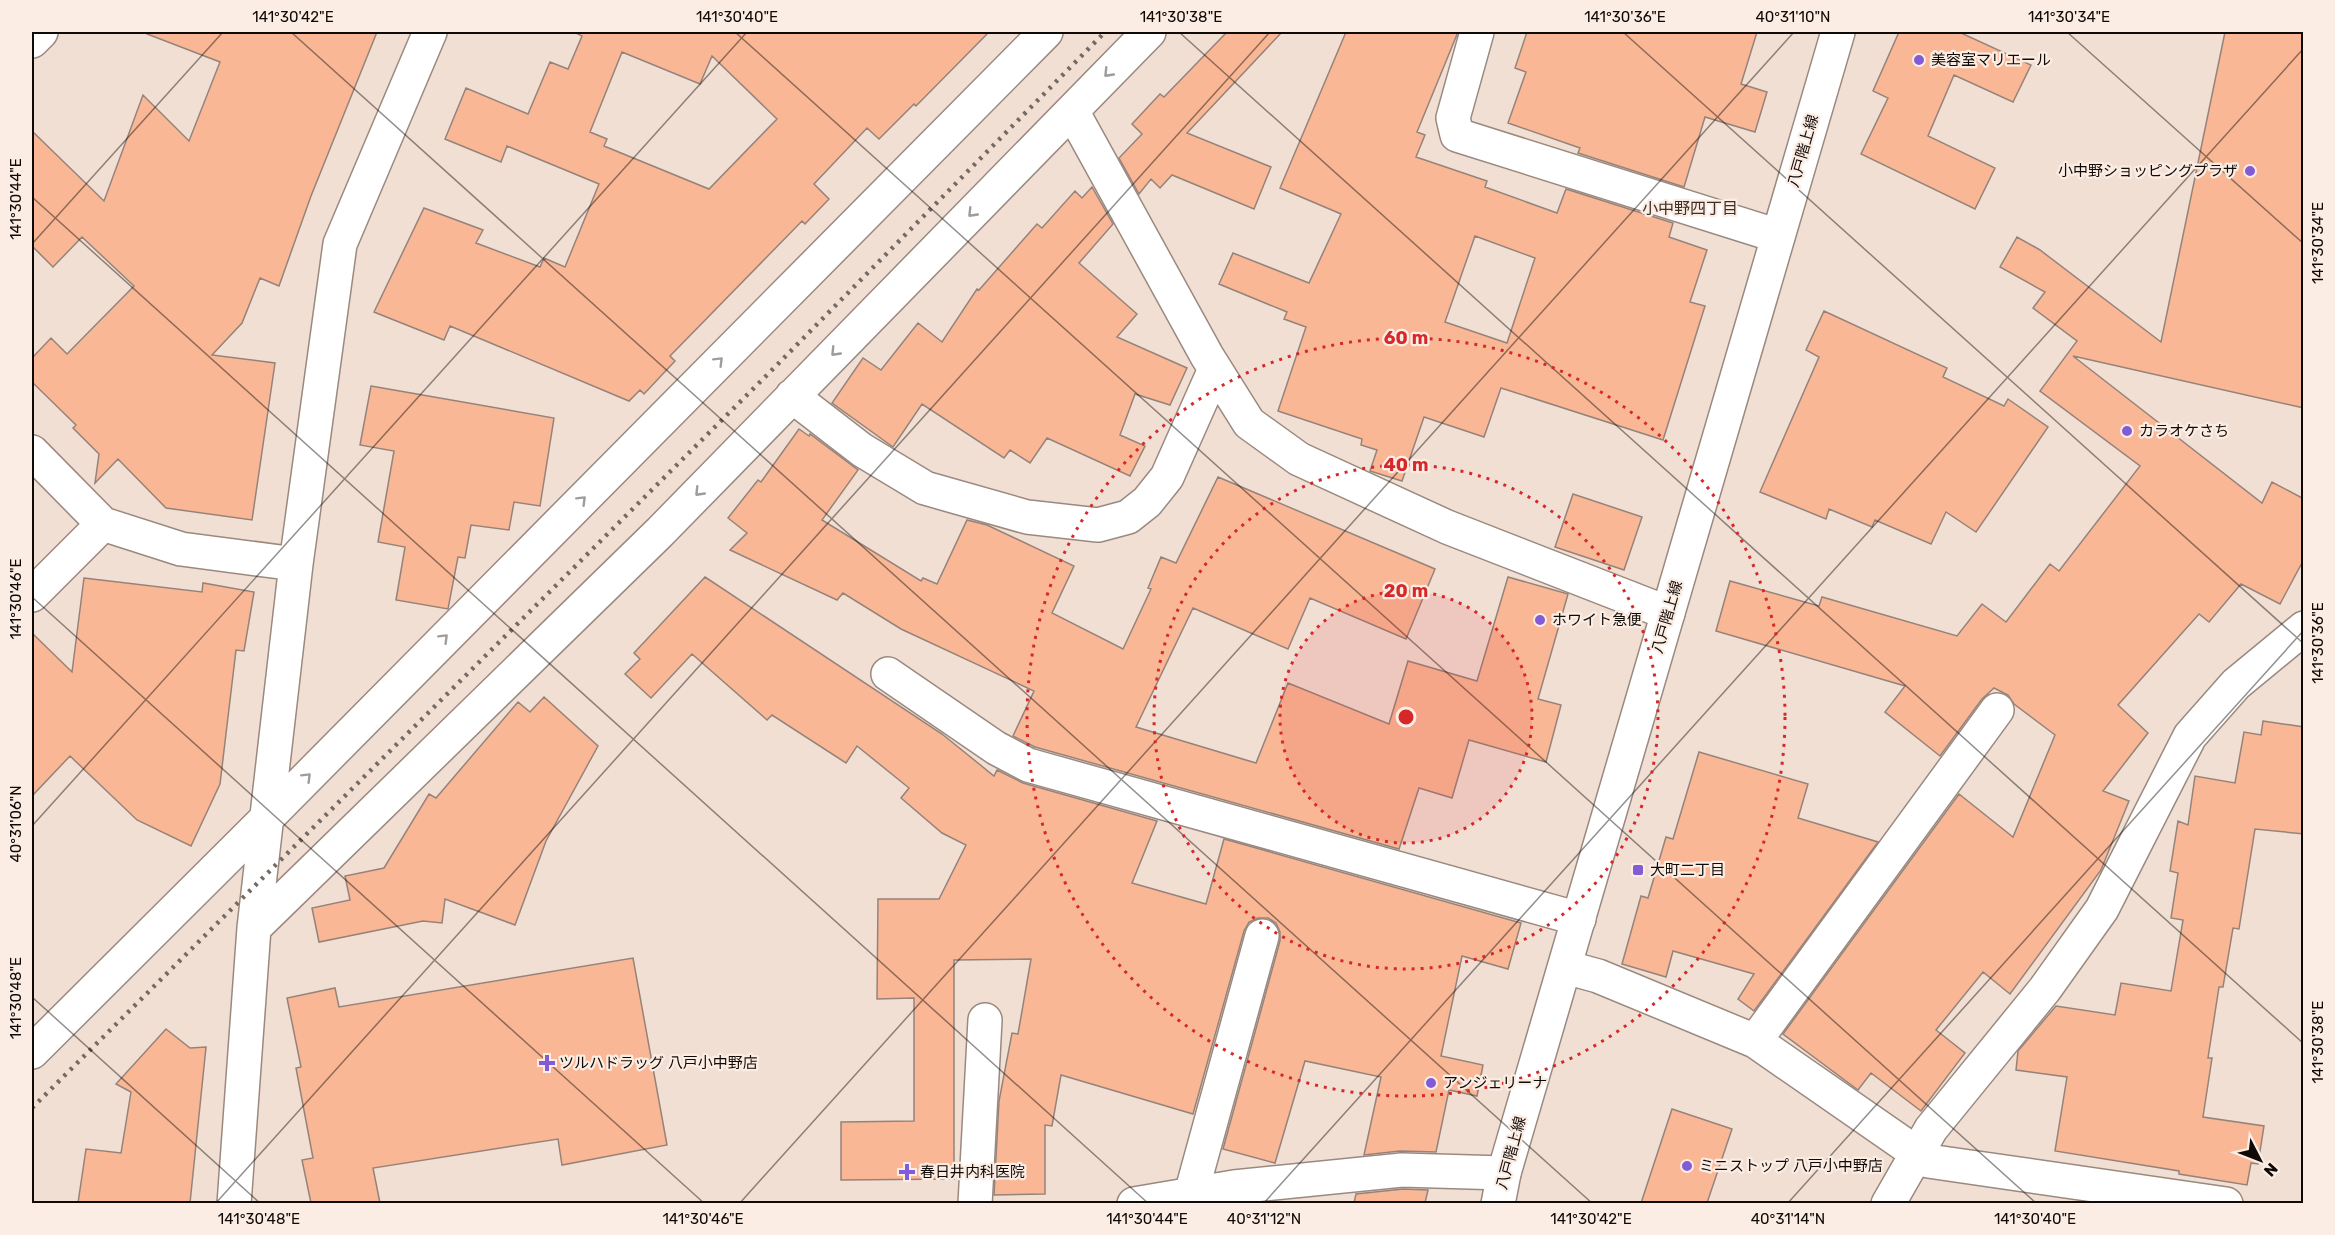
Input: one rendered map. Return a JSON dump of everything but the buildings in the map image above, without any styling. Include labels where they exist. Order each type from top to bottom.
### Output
[{"type":"street","points":[[32,41],[41,32]]},
{"type":"street","points":[[234,1203],[254,927],[296,564],[340,244],[430,32]]},
{"type":"street","points":[[32,1052],[1046,32]]},
{"type":"street","points":[[254,927],[660,531],[1149,32]]},
{"type":"street","points":[[1477,32],[1453,117],[1457,135],[1778,236]]},
{"type":"street","name":"八戸階上線","points":[[1501,1188],[1838,32]]},
{"type":"street","points":[[1072,111],[1215,369],[1249,423],[1299,459],[1447,527],[1668,613]]},
{"type":"street","points":[[792,396],[862,450],[925,488],[1027,517],[1098,525],[1128,517],[1147,502],[1167,477],[1215,369]]},
{"type":"street","points":[[32,452],[103,524],[181,549],[296,564]]},
{"type":"street","points":[[32,595],[103,524]]},
{"type":"street","points":[[1888,1203],[1931,1129],[2045,989],[2102,909],[2190,736],[2236,684],[2304,628]]},
{"type":"street","points":[[888,674],[996,748],[1028,765],[1579,919]]},
{"type":"street","points":[[1755,1041],[1996,710]]},
{"type":"street","points":[[1191,1194],[1262,936]]},
{"type":"street","points":[[1565,967],[1598,976],[1755,1041],[1928,1161],[2226,1203]]},
{"type":"street","points":[[975,1203],[985,1020]]},
{"type":"street","points":[[1134,1203],[1191,1194],[1402,1170],[1501,1188]]},
{"type":"railway","points":[[32,1108],[771,371],[1105,32]]},
{"type":"place","name":"美容室マリエール","points":[[1919,60]]},
{"type":"place","name":"小中野ショッピングプラザ","points":[[2250,171]]},
{"type":"place","name":"カラオケさち","points":[[2127,431]]},
{"type":"place","name":"ホワイト急便","points":[[1540,620]]},
{"type":"place","name":"大町二丁目","points":[[1638,870]]},
{"type":"place","name":"ツルハドラッグ 八戸小中野店","points":[[547,1063]]},
{"type":"place","name":"アンジェリーナ","points":[[1431,1083]]},
{"type":"place","name":"ミニストップ 八戸小中野店","points":[[1687,1166]]},
{"type":"place","name":"春日井内科医院","points":[[907,1172]]},
{"type":"district","name":"小中野四丁目","points":[[1690,208]]}]
